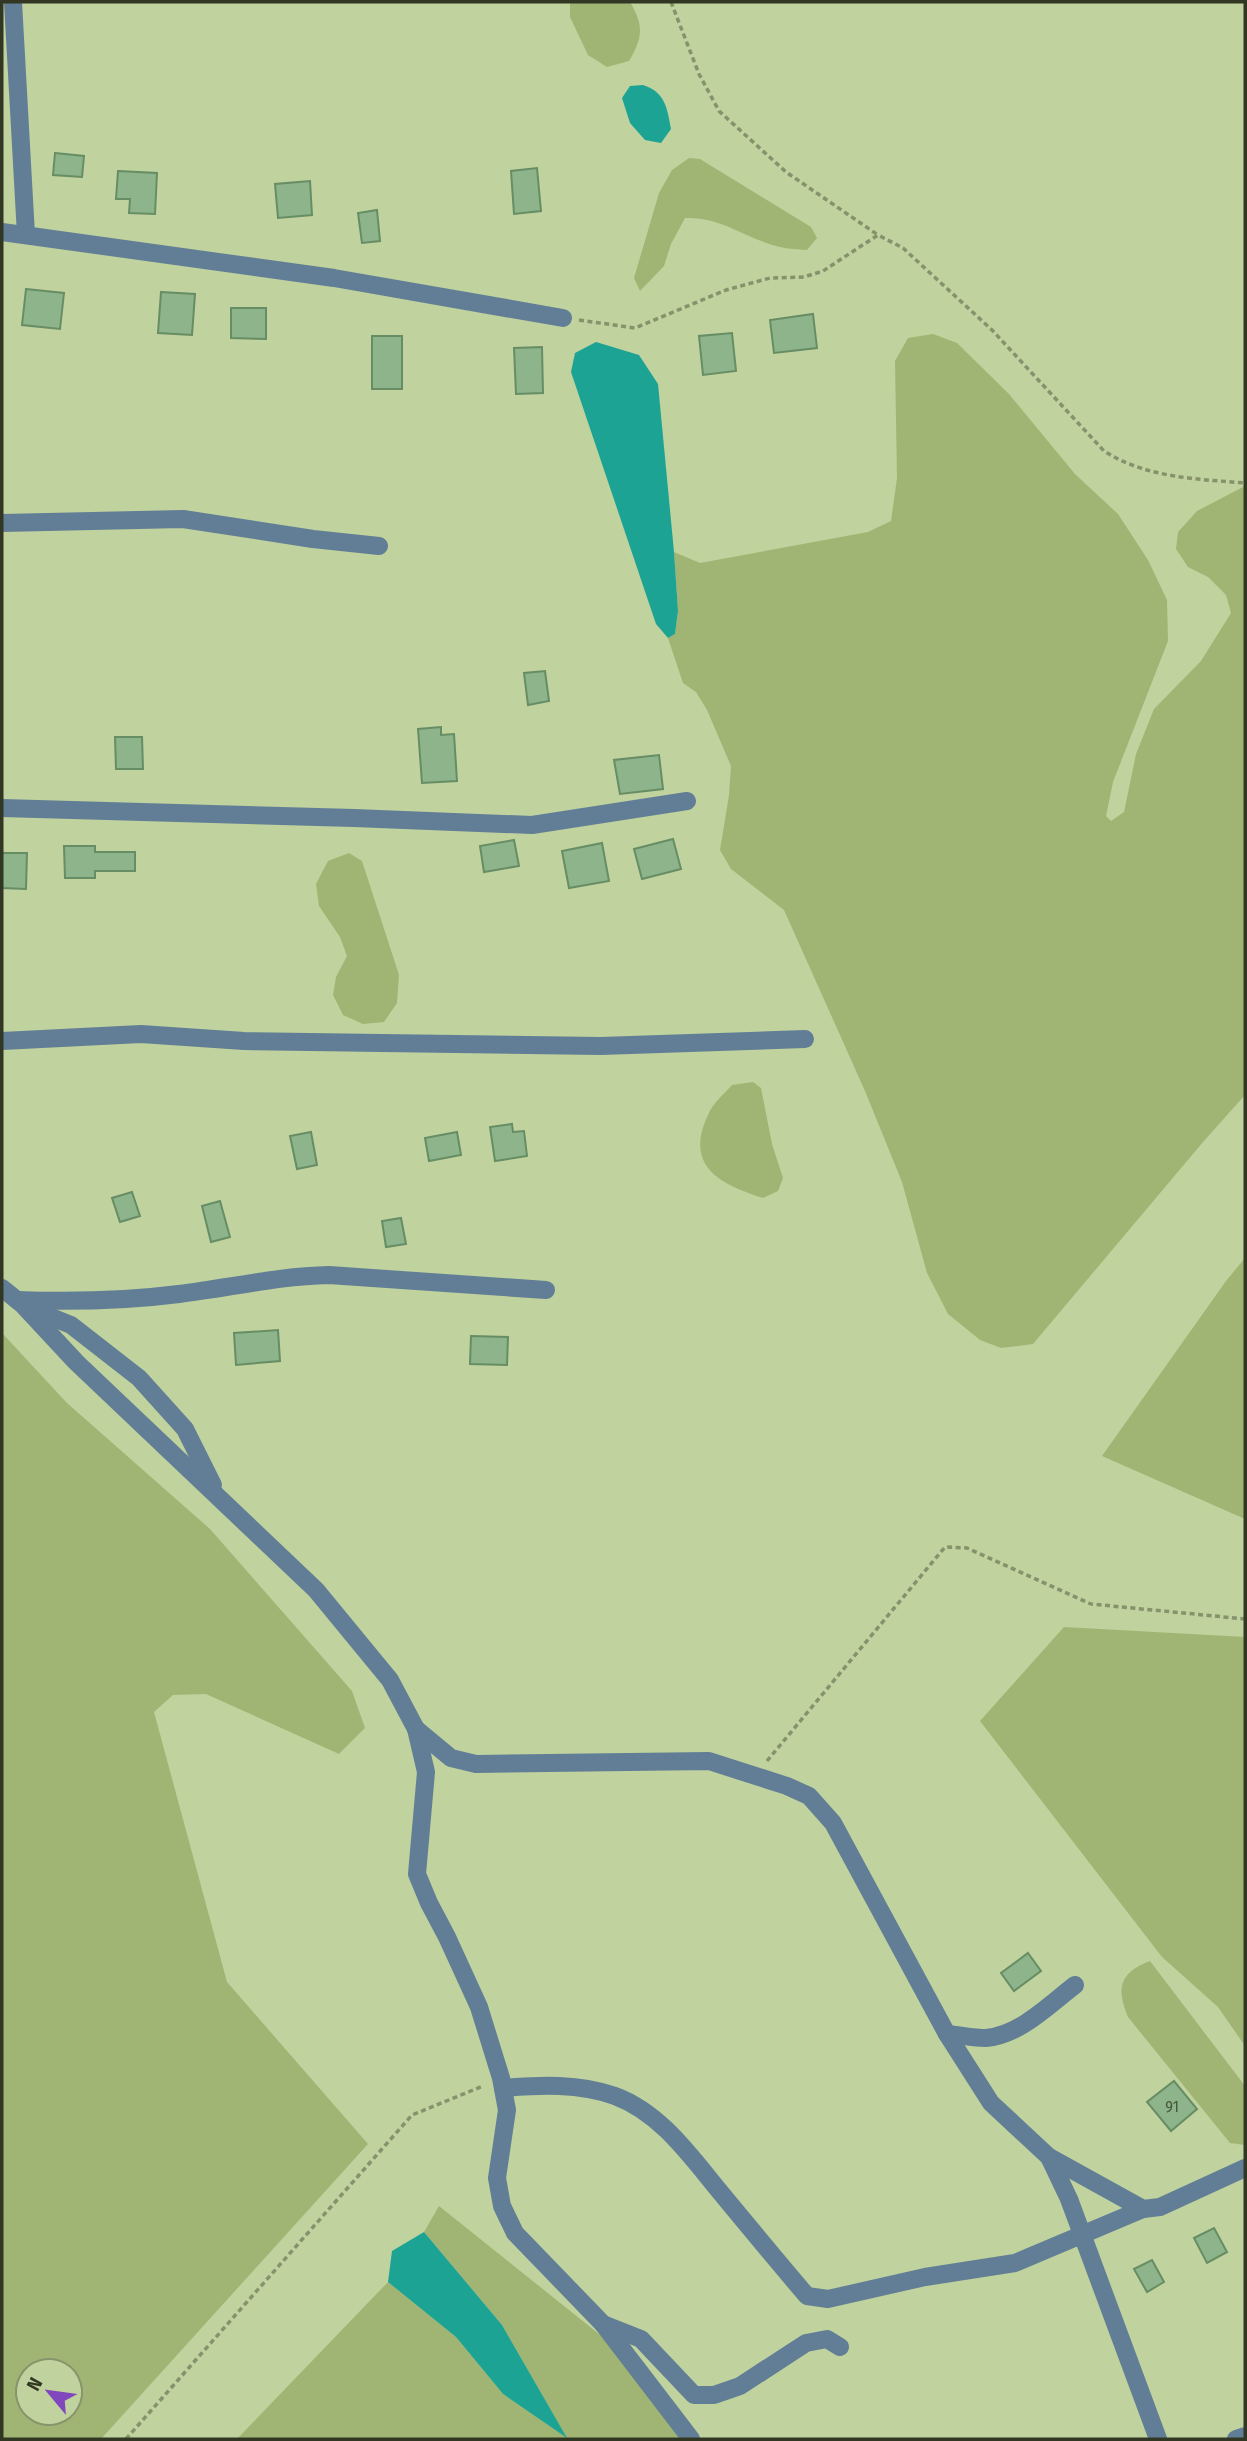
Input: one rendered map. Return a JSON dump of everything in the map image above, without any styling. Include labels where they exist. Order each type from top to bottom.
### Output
[{"type":"street","points":[[13,2],[26,235]]},
{"type":"street","points":[[2,232],[334,278],[563,318]]},
{"type":"street","points":[[2,523],[183,519],[313,540],[379,546]]},
{"type":"street","points":[[2,808],[532,825],[687,801]]},
{"type":"street","points":[[2,1041],[141,1034],[244,1041],[601,1046],[805,1039]]},
{"type":"street","points":[[20,1303],[115,1300],[308,1276],[546,1290]]},
{"type":"street","points":[[2,1288],[316,1590],[390,1680],[416,1729],[426,1772],[417,1874],[480,2007],[502,2083],[507,2110],[496,2178],[502,2206],[514,2233],[603,2324],[691,2439]]},
{"type":"street","points":[[20,1303],[71,1325],[139,1378],[185,1429],[220,1498]]},
{"type":"street","points":[[416,1729],[451,1758],[476,1763],[709,1761],[787,1786],[808,1796],[833,1823],[947,2034],[991,2103],[1049,2157],[1143,2209]]},
{"type":"street","points":[[947,2034],[985,2038],[1007,2033],[1028,2021],[1075,1985]]},
{"type":"street","points":[[502,2083],[581,2088],[615,2096],[644,2111],[681,2145],[807,2296],[828,2299],[925,2277],[1015,2263],[1143,2209],[1160,2207],[1245,2168]]},
{"type":"street","points":[[1049,2157],[1083,2234],[1158,2439]]},
{"type":"street","points":[[603,2324],[641,2339],[694,2395],[714,2395],[740,2386],[806,2343],[827,2339],[840,2347]]},
{"type":"street","points":[[1236,2439],[1245,2436]]},
{"type":"path","points":[[671,2],[699,74],[719,111],[786,172],[903,248],[992,330],[1104,451],[1122,462],[1172,476],[1245,483]]},
{"type":"path","points":[[563,318],[635,328],[726,290],[770,278],[804,276],[823,271],[878,234]]},
{"type":"path","points":[[754,1776],[944,1547],[967,1548],[1091,1604],[1245,1619]]},
{"type":"path","points":[[126,2439],[412,2115],[502,2083]]},
{"type":"green space","points":[[570,2],[630,2],[638,18],[640,32],[629,61],[607,67],[588,55],[570,17]]},
{"type":"green space","points":[[689,158],[700,159],[811,227],[817,238],[807,250],[786,248],[722,224],[685,218],[671,244],[664,266],[640,291],[634,278],[659,193],[672,170]]},
{"type":"green space","points":[[933,334],[957,343],[1009,394],[1075,474],[1118,514],[1148,560],[1167,600],[1168,641],[1113,782],[1106,816],[1111,821],[1124,812],[1136,754],[1154,709],[1201,661],[1231,613],[1226,595],[1208,577],[1188,567],[1176,549],[1178,532],[1197,511],[1245,486],[1245,1095],[1033,1344],[1001,1348],[980,1340],[948,1314],[927,1273],[902,1182],[865,1091],[784,910],[731,869],[720,850],[731,766],[707,710],[696,692],[683,683],[668,638],[675,634],[678,611],[674,552],[700,563],[868,532],[891,521],[897,478],[895,361],[908,338]]},
{"type":"green space","points":[[349,853],[362,861],[399,975],[397,1003],[384,1022],[363,1024],[343,1015],[333,995],[336,977],[347,956],[340,937],[319,906],[316,884],[328,861]]},
{"type":"green space","points":[[753,1082],[761,1088],[772,1144],[783,1178],[778,1191],[763,1198],[720,1179],[703,1160],[700,1148],[702,1133],[715,1103],[732,1085]]},
{"type":"green space","points":[[1245,1258],[1245,1519],[1102,1456]]},
{"type":"green space","points":[[2,1333],[67,1403],[210,1529],[352,1691],[365,1728],[339,1754],[206,1694],[173,1695],[154,1712],[227,1982],[368,2144],[101,2439],[2,2439]]},
{"type":"green space","points":[[1064,1627],[1245,1637],[1245,2046],[1218,2007],[1162,1957],[980,1721]]},
{"type":"green space","points":[[1150,1961],[1245,2086],[1245,2145],[1230,2143],[1128,2017],[1122,1998],[1123,1983],[1132,1971]]},
{"type":"green space","points":[[439,2206],[634,2362],[682,2439],[237,2439],[388,2282],[456,2337],[503,2394],[566,2437],[502,2325],[424,2232]]},
{"type":"water","points":[[643,85],[656,92],[666,107],[671,129],[661,143],[645,140],[630,123],[622,98],[630,86]]},
{"type":"water","points":[[596,342],[639,355],[658,384],[678,611],[675,634],[668,638],[656,624],[571,372],[575,353]]},
{"type":"water","points":[[424,2232],[502,2325],[567,2438],[503,2394],[456,2337],[388,2282],[392,2251]]},
{"type":"building","points":[[55,153],[84,156],[82,177],[53,175]]},
{"type":"building","points":[[537,168],[541,211],[514,214],[511,171]]},
{"type":"building","points":[[118,171],[157,173],[155,214],[129,213],[130,199],[116,199]]},
{"type":"building","points":[[310,181],[312,215],[278,218],[275,184]]},
{"type":"building","points":[[377,210],[380,241],[362,243],[358,213]]},
{"type":"building","points":[[26,289],[64,293],[60,329],[22,325]]},
{"type":"building","points":[[161,292],[195,294],[192,335],[158,333]]},
{"type":"building","points":[[231,308],[266,308],[266,339],[231,338]]},
{"type":"building","points":[[813,314],[817,348],[774,353],[770,320]]},
{"type":"building","points":[[732,333],[736,371],[703,375],[699,336]]},
{"type":"building","points":[[372,336],[402,336],[402,389],[372,389]]},
{"type":"building","points":[[542,347],[543,393],[516,394],[514,348]]},
{"type":"building","points":[[545,671],[549,701],[528,705],[524,673]]},
{"type":"building","points":[[441,727],[441,735],[454,734],[457,781],[422,783],[418,729]]},
{"type":"building","points":[[115,737],[142,737],[143,769],[116,769]]},
{"type":"building","points":[[659,755],[663,789],[620,794],[614,760]]},
{"type":"building","points":[[673,839],[681,869],[642,879],[634,849]]},
{"type":"building","points":[[514,840],[519,866],[484,872],[480,846]]},
{"type":"building","points":[[602,843],[609,881],[569,888],[562,851]]},
{"type":"building","points":[[64,846],[95,846],[95,852],[135,852],[135,871],[95,871],[95,878],[65,878]]},
{"type":"building","points":[[2,853],[27,853],[26,889],[2,888]]},
{"type":"building","points":[[512,1124],[513,1132],[524,1131],[527,1156],[495,1161],[490,1127]]},
{"type":"building","points":[[311,1132],[317,1165],[297,1169],[290,1136]]},
{"type":"building","points":[[457,1132],[461,1155],[429,1161],[425,1138]]},
{"type":"building","points":[[132,1192],[140,1216],[120,1222],[112,1198]]},
{"type":"building","points":[[220,1201],[230,1237],[211,1242],[202,1206]]},
{"type":"building","points":[[401,1218],[406,1244],[386,1247],[382,1221]]},
{"type":"building","points":[[278,1330],[280,1361],[236,1365],[234,1333]]},
{"type":"building","points":[[471,1336],[508,1337],[507,1365],[470,1364]]},
{"type":"building","points":[[1028,1953],[1041,1971],[1014,1991],[1001,1973]]},
{"type":"building","points":[[1174,2081],[1197,2109],[1171,2131],[1147,2102]]},
{"type":"building","points":[[1214,2228],[1227,2252],[1207,2263],[1194,2238]]},
{"type":"building","points":[[1152,2260],[1164,2282],[1147,2292],[1134,2269]]}]
